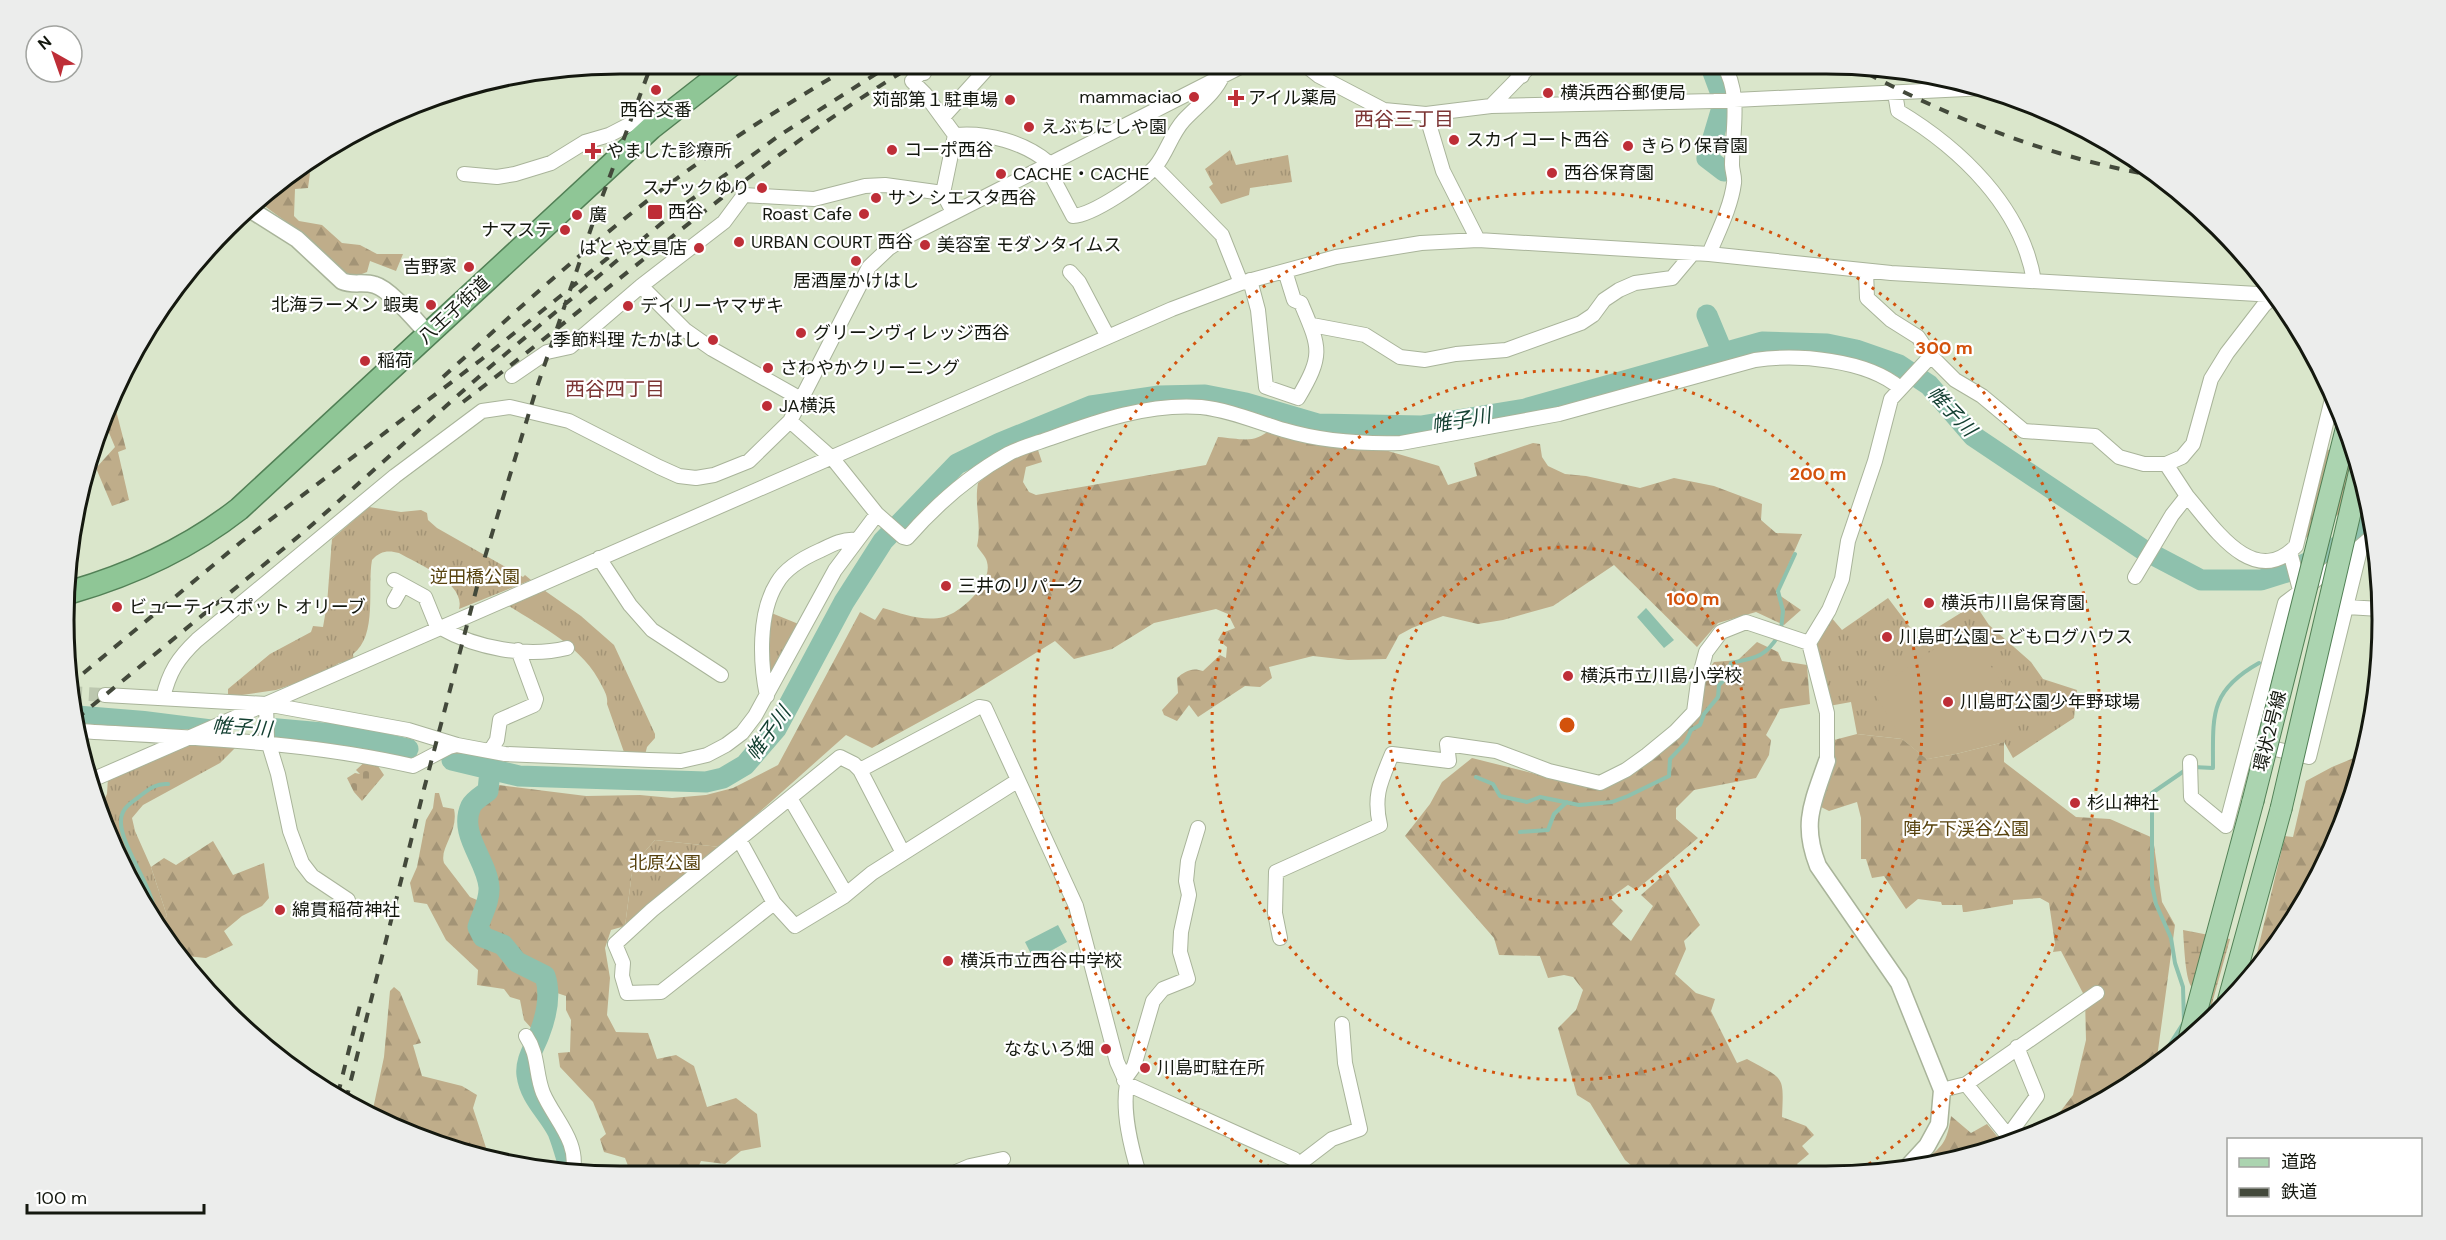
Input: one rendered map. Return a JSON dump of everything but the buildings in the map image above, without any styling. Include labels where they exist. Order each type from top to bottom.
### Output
[{"type":"highway","name":"八王子街道","points":[[75,591],[146,566],[186,546],[213,529],[256,494],[651,128],[720,74]]},
{"type":"main road","name":"環状2号線","points":[[2193,1025],[2253,801],[2343,443]]},
{"type":"main road","name":"環状2号線","points":[[2232,985],[2281,809],[2356,487]]},
{"type":"street","points":[[920,74],[912,81],[943,117],[955,135],[943,193],[953,212]]},
{"type":"street","points":[[943,117],[982,74]]},
{"type":"street","points":[[163,698],[168,676],[175,662],[197,640],[395,476],[482,411],[510,406],[569,421],[658,468],[679,476],[696,478],[731,470],[749,460],[790,421],[869,267],[890,248],[906,237],[1216,74]]},
{"type":"street","points":[[955,135],[975,133],[1038,153],[1048,164],[1073,216],[1084,215],[1102,206],[1155,167],[1184,120],[1211,96],[1221,74]]},
{"type":"street","points":[[1316,74],[1384,110],[1426,114],[1491,106],[1714,101],[1957,90]]},
{"type":"street","points":[[1491,106],[1522,76],[1520,74]]},
{"type":"street","points":[[1709,254],[1735,182],[1732,167],[1734,100],[1728,74]]},
{"type":"street","points":[[1895,93],[1898,111],[1938,136],[1956,151],[1994,196],[2022,241],[2031,262],[2034,281]]},
{"type":"street","points":[[1426,114],[1443,171],[1478,240]]},
{"type":"street","points":[[464,174],[497,177],[515,174],[551,163],[585,142],[609,135],[642,118],[651,128]]},
{"type":"street","points":[[1155,167],[1222,235],[1258,310],[1266,387],[1298,398],[1311,376],[1316,359],[1316,343],[1312,325],[1301,303],[1294,300],[1285,271]]},
{"type":"street","points":[[512,376],[547,352],[570,347],[613,312],[640,286],[724,222],[744,195],[814,200],[865,186],[885,185],[943,193]]},
{"type":"street","points":[[256,213],[297,239],[342,281],[350,285],[369,284],[382,288],[428,334]]},
{"type":"street","points":[[97,778],[250,711],[267,709],[440,628],[833,459],[1108,337],[1245,282],[1383,248],[1478,240],[1709,254],[1866,271],[2265,294]]},
{"type":"street","points":[[1312,325],[1365,335],[1400,357],[1425,360],[1456,354],[1506,350],[1581,323],[1593,315],[1605,300],[1635,283],[1672,278],[1693,253]]},
{"type":"street","points":[[1866,271],[1867,298],[1891,320],[1918,337],[1928,358],[1955,380],[1982,396],[2024,431],[2095,436],[2120,457],[2144,464],[2166,464],[2182,457],[2193,444],[2211,379],[2258,313],[2270,301]]},
{"type":"street","points":[[1070,272],[1079,282],[1108,337]]},
{"type":"street","points":[[640,286],[685,330],[712,349],[801,399]]},
{"type":"street","points":[[790,421],[833,459],[880,517],[907,538],[922,520],[964,485],[1010,453],[1104,419],[1129,413],[1201,407],[1241,416],[1286,431],[1326,439],[1392,444],[1478,431],[1559,414],[1755,360],[1770,358],[1827,361],[1869,371],[1901,387]]},
{"type":"street","points":[[1915,1159],[1927,1146],[1939,1124],[1942,1090],[1899,983],[1818,866],[1811,850],[1809,815],[1827,761],[1827,712],[1809,643],[1829,610],[1842,579],[1848,541],[1875,460],[1891,399],[1928,358]]},
{"type":"street","points":[[2166,464],[2187,496],[2241,555],[2266,561],[2290,554],[2296,546],[2330,408]]},
{"type":"street","points":[[2320,446],[2343,443]]},
{"type":"street","points":[[2138,572],[2187,496]]},
{"type":"street","points":[[105,695],[163,698],[267,709],[408,730],[458,745],[505,754],[681,761],[726,746],[741,733],[767,696],[835,570],[856,540],[880,517]]},
{"type":"street","points":[[767,696],[764,680],[764,622],[777,583],[790,568],[808,556],[831,545],[850,539],[856,540]]},
{"type":"street","points":[[2190,766],[2191,797],[2226,825],[2285,603],[2298,586],[2367,541]]},
{"type":"street","points":[[2248,742],[2309,757],[2361,546]]},
{"type":"street","points":[[2290,554],[2298,586]]},
{"type":"street","points":[[599,558],[630,605],[652,630],[721,675]]},
{"type":"street","points":[[394,601],[399,583],[425,597],[440,628],[471,642],[518,650],[567,648]]},
{"type":"street","points":[[2347,607],[2372,608]]},
{"type":"street","points":[[1280,938],[1275,913],[1276,872],[1380,825],[1376,810],[1377,790],[1392,754],[1449,761],[1447,744],[1470,746],[1496,751],[1549,771],[1600,783],[1626,770],[1647,755],[1675,732],[1694,712],[1698,682],[1706,652],[1721,632],[1746,622],[1809,643]]},
{"type":"street","points":[[490,751],[497,740],[500,720],[534,705],[536,699],[518,650]]},
{"type":"street","points":[[860,770],[979,707],[985,708],[1076,906],[1117,1062],[1126,1082],[1294,1159],[1297,1166]]},
{"type":"street","points":[[267,709],[267,741],[278,774],[290,831],[302,863],[312,876],[348,900]]},
{"type":"street","points":[[85,731],[267,741],[356,753],[413,766],[449,747],[458,745]]},
{"type":"street","points":[[774,903],[661,992],[627,993],[622,976],[623,963],[615,944],[652,910],[840,757],[860,770],[903,853]]},
{"type":"street","points":[[739,838],[774,903],[795,926],[846,894],[872,873],[1017,781]]},
{"type":"street","points":[[790,798],[846,894]]},
{"type":"street","points":[[1136,1166],[1125,1097],[1126,1082],[1134,1066],[1153,1001],[1163,989],[1188,979],[1180,952],[1181,932],[1189,895],[1186,881],[1188,861],[1198,828]]},
{"type":"street","points":[[1942,1090],[1966,1084],[2097,993]]},
{"type":"street","points":[[1303,1166],[1332,1140],[1360,1129],[1345,1063],[1342,1024]]},
{"type":"street","points":[[526,1036],[537,1059],[542,1090],[564,1128],[574,1155],[573,1164]]},
{"type":"street","points":[[2017,1047],[2037,1096],[2017,1132]]},
{"type":"street","points":[[1966,1084],[2010,1134]]},
{"type":"street","points":[[972,1166],[984,1161],[1004,1158]]},
{"type":"green space","points":[[1230,150],[1236,165],[1288,155],[1292,182],[1250,188],[1249,195],[1221,204],[1209,187],[1213,184],[1205,169]]},
{"type":"green space","points":[[310,173],[308,188],[295,189],[294,216],[299,221],[322,225],[342,243],[360,245],[377,254],[403,254],[396,271],[370,261],[367,272],[354,277],[347,275],[292,226],[264,206],[304,174]]},
{"type":"green space","points":[[116,409],[126,449],[118,452],[129,500],[112,506],[96,468],[115,447],[108,430]]},
{"type":"green space","points":[[1275,425],[1324,432],[1439,466],[1448,485],[1477,476],[1474,463],[1533,443],[1540,444],[1542,457],[1548,466],[1565,474],[1586,476],[1640,488],[1674,478],[1714,486],[1762,504],[1761,520],[1776,533],[1802,534],[1776,593],[1801,610],[1784,625],[1756,612],[1718,623],[1697,647],[1614,565],[1553,606],[1503,620],[1478,624],[1443,616],[1412,628],[1399,635],[1386,659],[1348,660],[1313,656],[1269,667],[1272,678],[1260,687],[1245,686],[1198,717],[1189,705],[1177,721],[1164,715],[1162,710],[1178,693],[1177,678],[1189,670],[1203,671],[1220,655],[1226,658],[1227,647],[1218,640],[1222,633],[1235,628],[1228,614],[1216,609],[1154,623],[1112,649],[1074,659],[1055,641],[963,698],[872,748],[846,735],[720,847],[655,840],[633,865],[625,926],[611,930],[605,948],[610,978],[607,1015],[616,1032],[648,1033],[657,1059],[676,1055],[694,1066],[707,1107],[736,1098],[757,1114],[761,1147],[741,1151],[725,1164],[701,1161],[699,1166],[628,1166],[625,1158],[604,1152],[600,1139],[606,1134],[593,1102],[560,1067],[558,1053],[570,1052],[571,1020],[566,1010],[566,996],[554,992],[542,1040],[524,1020],[520,1000],[510,997],[504,989],[477,985],[478,970],[446,940],[427,904],[414,902],[410,883],[417,867],[426,820],[433,808],[435,793],[439,793],[443,807],[454,809],[454,825],[444,851],[444,863],[470,897],[477,900],[487,888],[487,872],[485,861],[476,863],[468,841],[466,818],[473,798],[480,790],[491,784],[586,796],[640,795],[672,798],[706,795],[733,788],[778,765],[860,612],[875,620],[883,608],[913,617],[928,619],[944,617],[967,603],[981,587],[988,570],[986,560],[977,546],[978,483],[1002,463],[1037,447],[1042,462],[1026,467],[1023,482],[1029,492],[1036,495],[1206,465],[1218,437],[1249,439],[1262,436]]},
{"type":"green space","points":[[2344,449],[2358,496],[2323,528],[2304,539],[2326,450]]},
{"type":"green space","name":"逆田橋公園","points":[[369,507],[401,512],[421,510],[427,513],[428,520],[437,528],[531,580],[459,609],[459,600],[455,591],[439,575],[399,553],[381,553],[372,560],[369,623],[361,646],[353,654],[354,661],[339,663],[323,674],[276,690],[228,697],[228,689],[270,654],[311,632],[313,626],[323,627],[332,539]]},
{"type":"green space","name":"逆田橋公園","points":[[541,588],[581,616],[614,645],[655,734],[645,755],[625,755],[605,692],[584,659],[559,638],[504,603]]},
{"type":"green space","points":[[1888,598],[1919,639],[1975,604],[1989,625],[2031,662],[2043,679],[2077,690],[2074,718],[2013,758],[2004,742],[1927,759],[1902,739],[1857,734],[1851,702],[1829,706],[1812,642],[1830,616],[1842,630]]},
{"type":"green space","points":[[769,612],[801,625],[768,684]]},
{"type":"green space","name":"川島町公園少年野球場","points":[[1965,628],[2023,714],[2004,742],[1927,759],[1902,739],[1873,691]]},
{"type":"green space","points":[[1757,642],[1778,652],[1782,661],[1807,665],[1810,704],[1780,709],[1766,735],[1771,740],[1769,755],[1756,778],[1694,790],[1676,808],[1676,819],[1698,838],[1636,890],[1628,885],[1610,898],[1623,911],[1612,924],[1631,941],[1653,906],[1641,895],[1667,872],[1700,925],[1684,941],[1686,949],[1675,974],[1696,993],[1715,999],[1711,1011],[1737,1063],[1747,1059],[1775,1075],[1782,1085],[1782,1117],[1806,1126],[1814,1135],[1802,1146],[1809,1154],[1797,1164],[1799,1166],[1632,1166],[1625,1160],[1590,1103],[1577,1095],[1558,1028],[1576,1010],[1583,990],[1573,977],[1564,975],[1548,978],[1540,956],[1499,955],[1494,938],[1405,836],[1430,804],[1442,782],[1472,758],[1587,787],[1608,786],[1669,746],[1686,729],[1702,710],[1703,677],[1714,662],[1738,660]]},
{"type":"green space","name":"陣ケ下渓谷公園","points":[[1857,734],[1902,739],[1927,759],[2004,742],[2004,762],[2076,817],[2110,819],[2153,838],[2162,902],[2175,925],[2157,1055],[2099,1093],[2058,1115],[2073,1095],[2086,1040],[2085,997],[2061,951],[2053,952],[2055,944],[2049,903],[2040,898],[2013,900],[2013,904],[1963,912],[1962,905],[1942,905],[1941,902],[1918,899],[1906,909],[1884,876],[1872,878],[1866,859],[1861,859],[1861,818],[1857,802],[1829,811],[1819,806],[1832,761],[1834,740]]},
{"type":"green space","points":[[188,743],[235,748],[220,763],[143,805],[132,818],[167,916],[163,919],[130,862],[115,829],[104,799],[108,778]]},
{"type":"green space","points":[[2355,758],[2331,829],[2316,862],[2280,924],[2256,958],[2285,836],[2293,837],[2306,781]]},
{"type":"green space","points":[[368,759],[376,763],[384,775],[362,801],[347,778],[355,773],[360,774],[356,770]]},
{"type":"green space","name":"北原公園","points":[[655,840],[720,847],[625,926],[633,865]]},
{"type":"green space","points":[[213,841],[233,875],[264,863],[269,898],[262,906],[242,916],[224,931],[233,945],[206,958],[189,956],[163,919],[167,916],[151,867],[164,858],[176,865]]},
{"type":"green space","points":[[2183,930],[2230,939],[2211,1007],[2189,982]]},
{"type":"green space","points":[[394,987],[400,992],[421,1043],[413,1045],[422,1076],[462,1086],[477,1095],[473,1108],[487,1150],[411,1125],[373,1107],[384,1057],[390,991]]},
{"type":"green space","points":[[1951,1116],[1971,1133],[1987,1124],[1999,1138],[1931,1156],[1941,1146]]},
{"type":"water","points":[[1646,608],[1674,640],[1664,648],[1637,617]]},
{"type":"water","points":[[80,706],[145,711],[296,730],[146,729],[83,724]]},
{"type":"water","points":[[1058,925],[1067,942],[1034,960],[1025,942]]},
{"type":"waterway","points":[[1714,74],[1720,91]]},
{"type":"waterway","points":[[1721,111],[1707,158],[1724,171]]},
{"type":"waterway","points":[[1707,315],[1722,351]]},
{"type":"waterway","points":[[452,760],[519,776],[706,782],[723,778],[745,765],[776,729],[844,602],[883,541],[957,464],[1000,443],[1091,406],[1159,396],[1205,395],[1246,403],[1318,424],[1421,426],[1525,409],[1762,342],[1827,344],[1856,350],[1899,365],[1929,385],[1973,436],[2142,549],[2201,580],[2261,580],[2290,571],[2330,552],[2364,526]]},
{"type":"waterway","points":[[1781,629],[1783,611],[1778,591],[1795,554]]},
{"type":"waterway","points":[[1476,777],[1493,784],[1500,796],[1527,802],[1540,797],[1579,805],[1612,802],[1628,796],[1669,776],[1670,759],[1686,742],[1691,730],[1700,725],[1704,714],[1718,697],[1719,685],[1726,678],[1731,663],[1759,656],[1778,636]]},
{"type":"waterway","points":[[2193,767],[2213,768],[2213,733],[2217,706],[2231,684],[2259,663]]},
{"type":"waterway","name":"帷子川","points":[[267,728],[345,735],[408,749]]},
{"type":"waterway","points":[[2169,1045],[2184,1022],[2183,987],[2175,963],[2171,938],[2156,904],[2152,885],[2152,793],[2187,769]]},
{"type":"waterway","points":[[490,770],[488,791],[472,804],[468,816],[470,837],[484,867],[489,887],[487,902],[478,927],[483,937],[503,945],[517,962],[545,976],[548,990],[546,1013],[529,1060],[527,1075],[532,1091],[554,1125],[568,1164]]},
{"type":"waterway","points":[[151,900],[128,847],[121,822],[123,812],[130,803],[153,787],[168,784]]},
{"type":"waterway","points":[[1520,832],[1548,830],[1554,814],[1567,802]]},
{"type":"waterway","points":[[2207,1002],[2211,1007]]},
{"type":"tunnel","points":[[78,694],[105,695]]},
{"type":"railway","points":[[348,1093],[484,560],[536,390],[598,208],[648,74]]},
{"type":"railway","points":[[443,377],[581,254],[639,207],[760,121],[838,74]]},
{"type":"railway","points":[[82,714],[305,531],[490,367],[681,207],[780,135],[876,74]]},
{"type":"railway","points":[[463,402],[742,183],[799,141],[900,74]]},
{"type":"railway","points":[[1872,76],[1963,119],[2002,134],[2041,148],[2139,172]]},
{"type":"railway","points":[[77,679],[241,542],[482,359],[614,253]]},
{"type":"railway","points":[[339,1088],[361,1001]]},
{"type":"place","name":"西谷交番","points":[[656,90]]},
{"type":"place","name":"横浜西谷郵便局","points":[[1548,93]]},
{"type":"place","name":"mammaciao","points":[[1194,97]]},
{"type":"place","name":"アイル薬局","points":[[1236,98]]},
{"type":"place","name":"苅部第１駐車場","points":[[1010,100]]},
{"type":"place","name":"えぶちにしや園","points":[[1029,127]]},
{"type":"place","name":"スカイコート西谷","points":[[1454,140]]},
{"type":"place","name":"きらり保育園","points":[[1628,146]]},
{"type":"place","name":"コーポ西谷","points":[[892,150]]},
{"type":"place","name":"やました診療所","points":[[593,151]]},
{"type":"place","name":"西谷保育園","points":[[1552,173]]},
{"type":"place","name":"CACHE・CACHE","points":[[1001,174]]},
{"type":"place","name":"スナックゆり","points":[[762,188]]},
{"type":"place","name":"サン シエスタ西谷","points":[[876,198]]},
{"type":"place","name":"西谷","points":[[655,212]]},
{"type":"place","name":"Roast Cafe","points":[[864,214]]},
{"type":"place","name":"廣","points":[[577,215]]},
{"type":"place","name":"ナマステ","points":[[565,230]]},
{"type":"place","name":"URBAN COURT 西谷","points":[[739,242]]},
{"type":"place","name":"美容室 モダンタイムス","points":[[925,245]]},
{"type":"place","name":"はとや文具店","points":[[699,248]]},
{"type":"place","name":"居酒屋かけはし","points":[[856,261]]},
{"type":"place","name":"吉野家","points":[[469,267]]},
{"type":"place","name":"北海ラーメン 蝦夷","points":[[431,305]]},
{"type":"place","name":"デイリーヤマザキ","points":[[628,306]]},
{"type":"place","name":"グリーンヴィレッジ西谷","points":[[801,333]]},
{"type":"place","name":"季節料理 たかはし","points":[[713,340]]},
{"type":"place","name":"稲荷","points":[[365,361]]},
{"type":"place","name":"さわやかクリーニング","points":[[768,368]]},
{"type":"place","name":"JA横浜","points":[[767,406]]},
{"type":"place","name":"三井のリパーク","points":[[946,586]]},
{"type":"place","name":"横浜市川島保育園","points":[[1929,603]]},
{"type":"place","name":"ビューティスポット オリーブ","points":[[117,607]]},
{"type":"place","name":"川島町公園こどもログハウス","points":[[1887,637]]},
{"type":"place","name":"横浜市立川島小学校","points":[[1568,676]]},
{"type":"place","name":"川島町公園少年野球場","points":[[1948,702]]},
{"type":"place","name":"杉山神社","points":[[2075,803]]},
{"type":"place","name":"綿貫稲荷神社","points":[[280,910]]},
{"type":"place","name":"横浜市立西谷中学校","points":[[948,961]]},
{"type":"place","name":"なないろ畑","points":[[1106,1049]]},
{"type":"place","name":"川島町駐在所","points":[[1145,1068]]},
{"type":"district","name":"西谷三丁目","points":[[1404,119]]},
{"type":"district","name":"西谷四丁目","points":[[615,389]]}]
